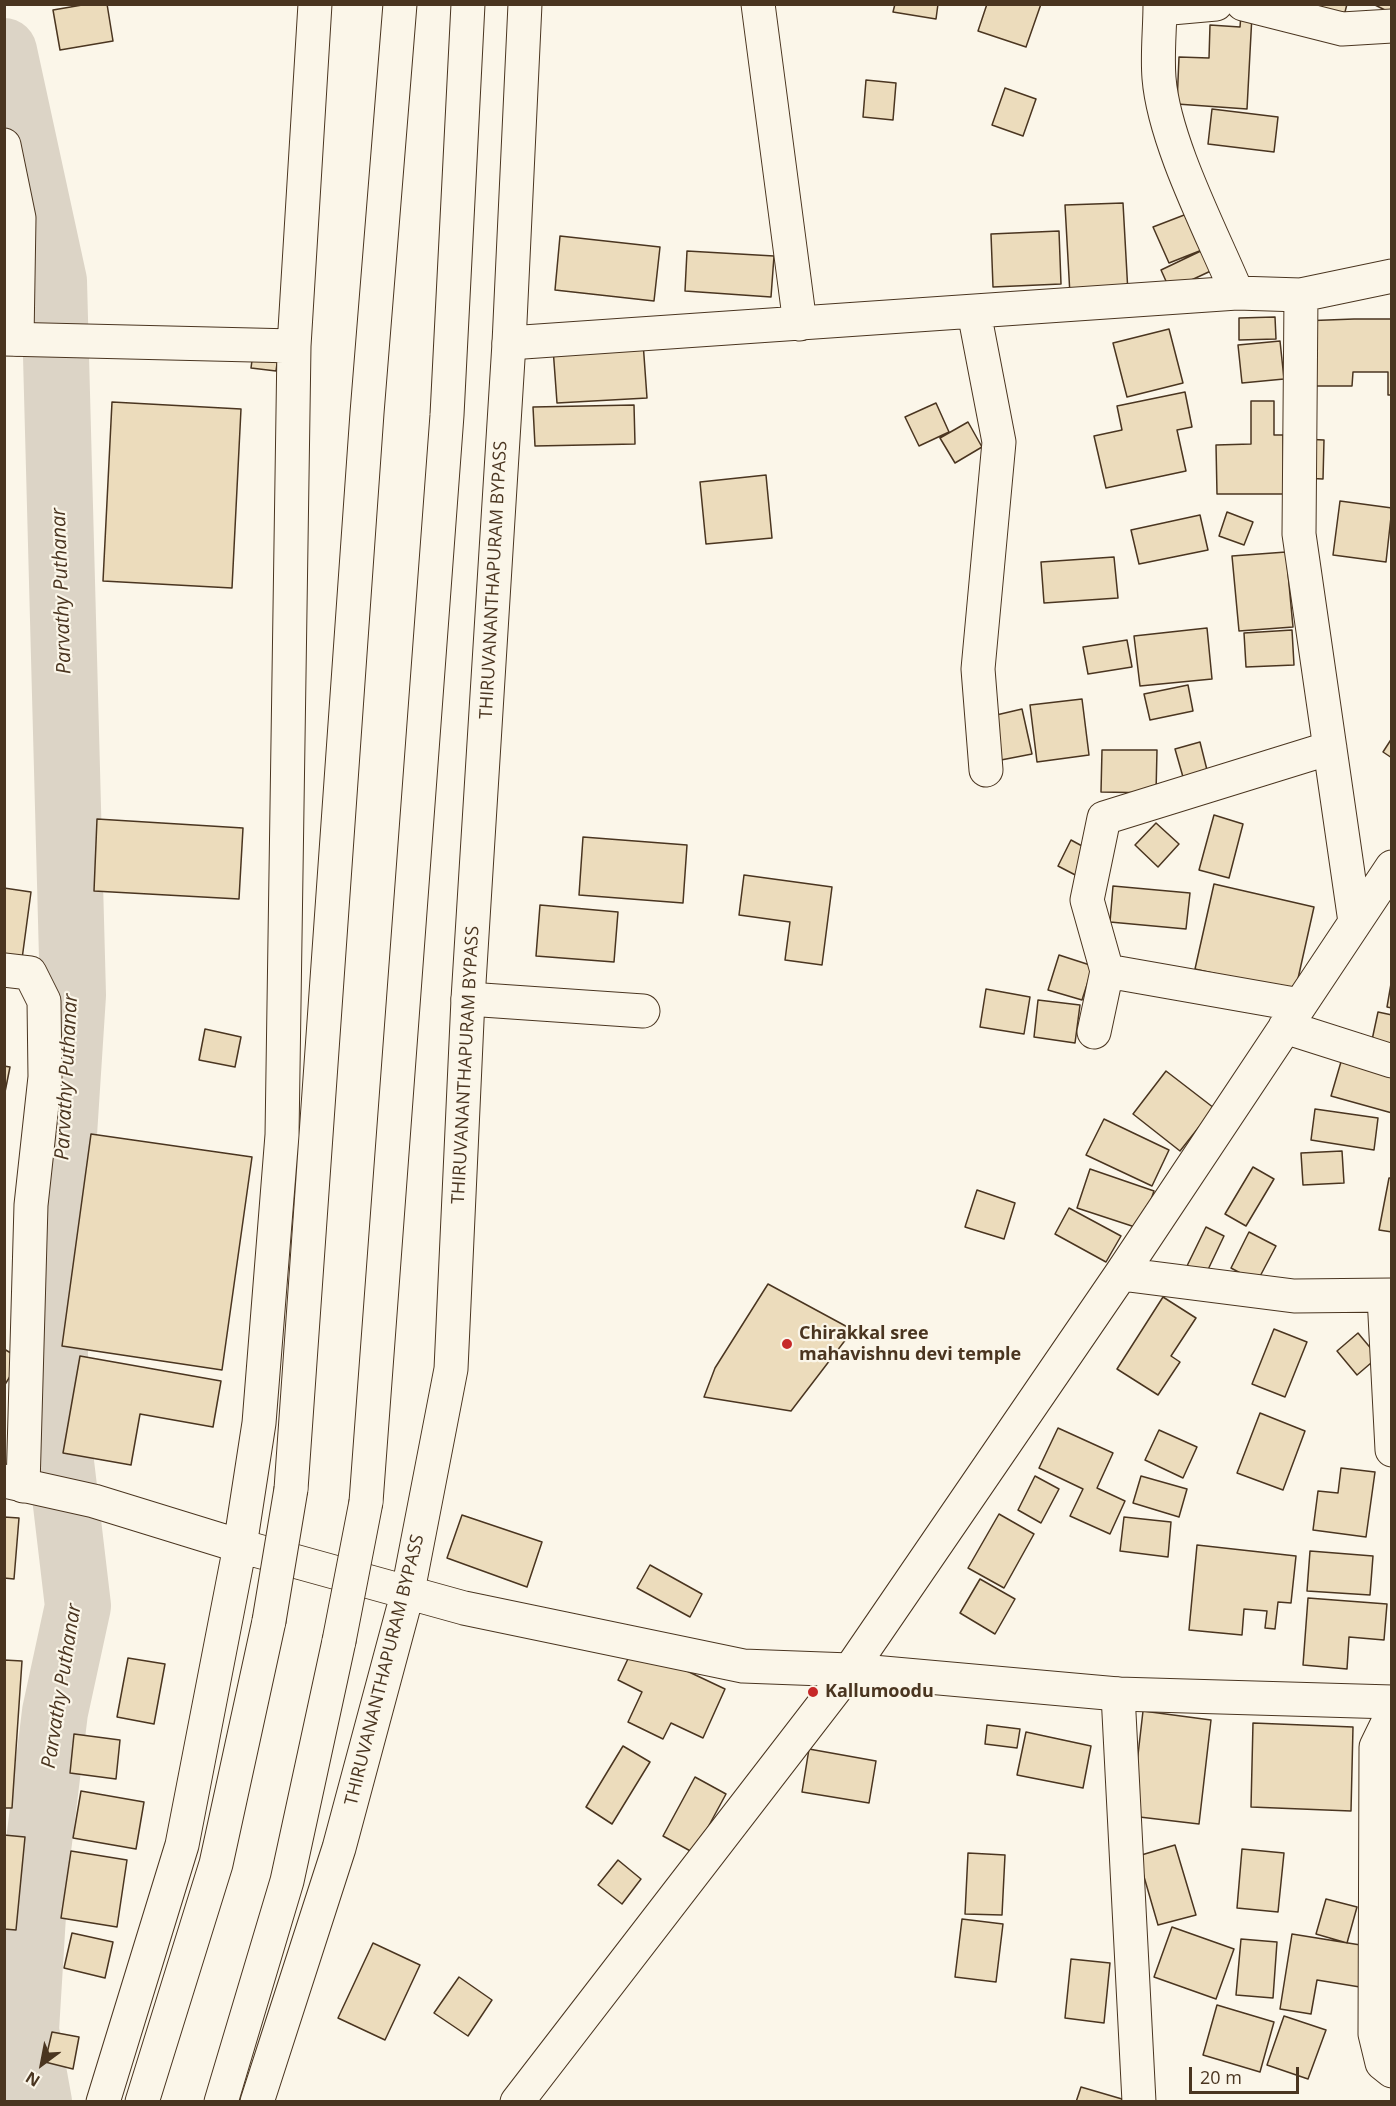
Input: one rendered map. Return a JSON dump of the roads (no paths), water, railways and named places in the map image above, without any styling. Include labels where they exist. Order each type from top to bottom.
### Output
[{"type":"main road","points":[[103,2102],[182,1845],[240,1546],[259,1424],[282,1135],[294,346],[315,4]]},
{"type":"main road","points":[[142,2102],[216,1864],[269,1621],[291,1489],[366,425],[399,4]]},
{"type":"main road","points":[[221,2102],[287,1881],[339,1641],[366,1502],[447,415],[468,4]]},
{"type":"main road","name":"THIRUVANANTHAPURAM BYPASS","points":[[257,2102],[339,1848],[408,1591],[451,1369],[468,999],[509,343],[525,4]]},
{"type":"main road","points":[[758,4],[800,324]]},
{"type":"main road","points":[[1216,4],[1160,7],[1159,78],[1163,104],[1197,200],[1238,293]]},
{"type":"main road","points":[[1244,4],[1342,29],[1392,26]]},
{"type":"main road","points":[[4,145],[19,218],[19,340],[80,339],[294,346]]},
{"type":"main road","points":[[509,343],[1238,293],[1300,295],[1392,276]]},
{"type":"main road","points":[[1300,295],[1299,534],[1355,922]]},
{"type":"main road","points":[[974,312],[999,442],[978,669],[986,771]]},
{"type":"main road","points":[[1094,1032],[1107,971],[1087,900],[1104,818],[1330,748]]},
{"type":"main road","points":[[517,2102],[850,1670],[1121,1274],[1392,867]]},
{"type":"main road","points":[[4,970],[30,973],[44,1001],[45,1077],[31,1206],[17,1248],[25,1486],[94,1500],[240,1546],[464,1608],[743,1666],[850,1670],[1118,1694],[1392,1702]]},
{"type":"main road","points":[[1107,971],[1293,1016],[1392,1061]]},
{"type":"main road","points":[[468,999],[643,1011]]},
{"type":"main road","points":[[1121,1274],[1294,1296],[1388,1295],[1392,1450]]},
{"type":"main road","points":[[1118,1694],[1139,2102]]},
{"type":"main road","points":[[1392,1714],[1376,1747],[1375,2034],[1382,2063],[1392,2071]]},
{"type":"waterway","name":"Parvathy Puthanar","points":[[4,51],[54,281],[73,995],[54,1289],[56,1420],[78,1606],[55,1712],[36,1866],[26,2030],[39,2102]]},
{"type":"place","name":"Chirakkal sree mahavishnu devi temple","points":[[787,1344]]},
{"type":"place","name":"Kallumoodu","points":[[813,1692]]}]
